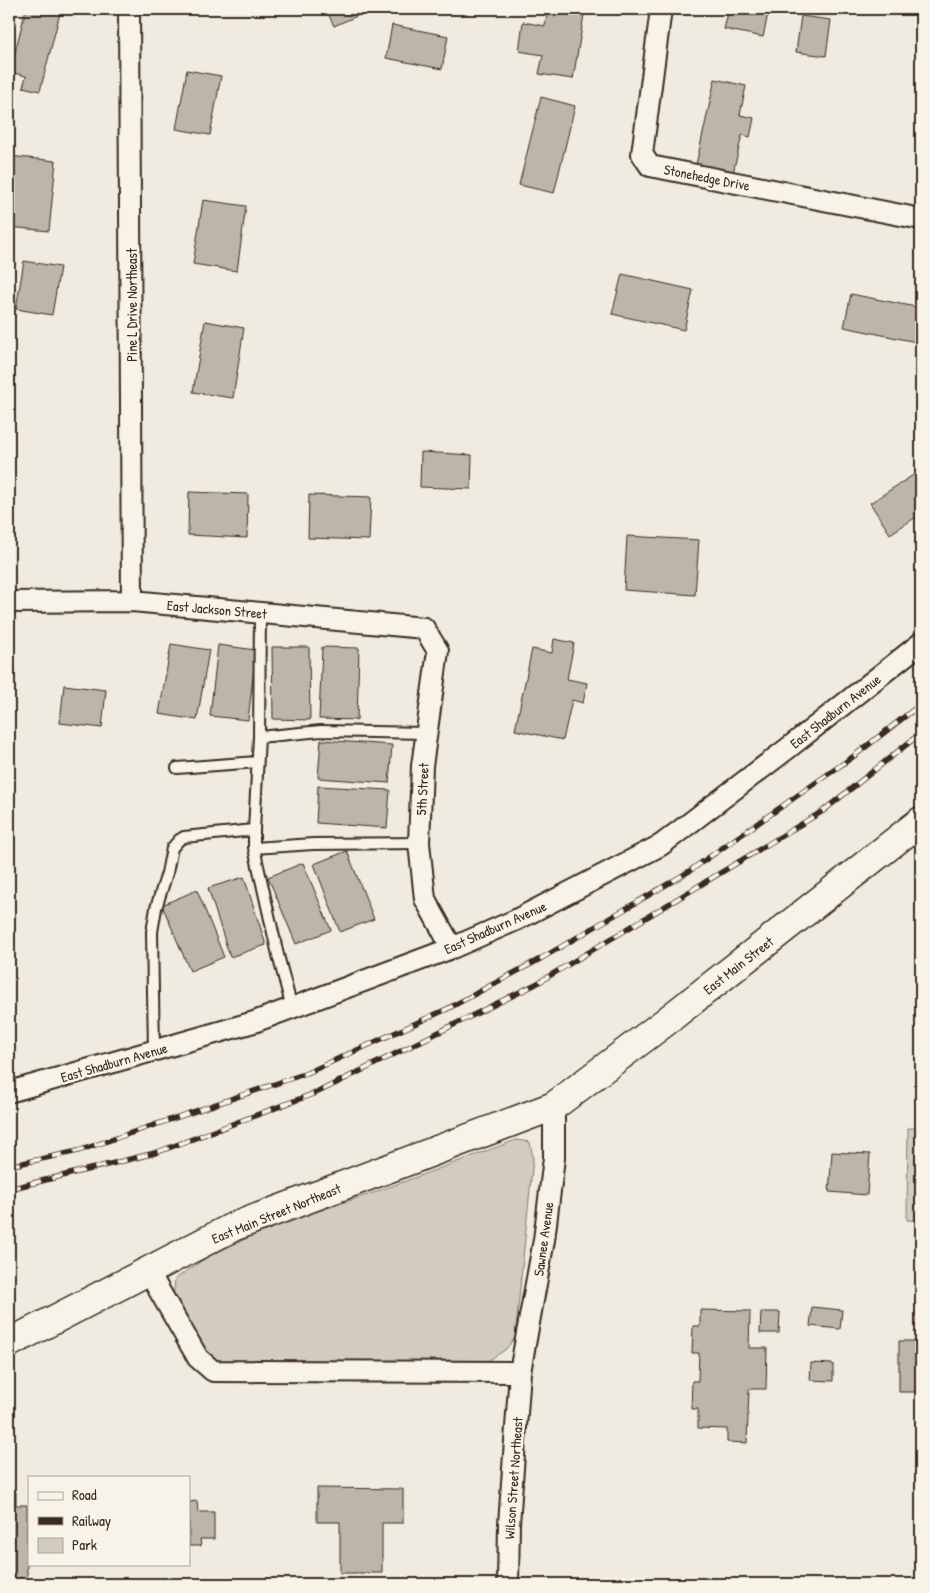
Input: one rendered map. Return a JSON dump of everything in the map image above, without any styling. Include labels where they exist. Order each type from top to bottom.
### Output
[{"type":"street","name":"Pine L Drive Northeast","points":[[129,9],[132,601]]},
{"type":"street","name":"Stonehedge Drive","points":[[660,9],[642,154],[650,166],[921,219]]},
{"type":"street","name":"East Jackson Street","points":[[9,602],[132,601],[424,628]]},
{"type":"street","name":"5th Street","points":[[424,628],[438,652],[422,766],[419,843],[425,899],[452,948]]},
{"type":"street","name":"East Shadburn Avenue","points":[[9,1092],[254,1022],[452,948],[516,920],[661,845],[921,643]]},
{"type":"street","name":"East Main Street","points":[[554,1106],[664,1023],[921,821]]},
{"type":"street","name":"East Main Street Northeast","points":[[9,1343],[233,1227],[554,1106]]},
{"type":"street","name":"Sawnee Avenue","points":[[520,1372],[544,1240],[554,1158],[554,1106]]},
{"type":"street","points":[[148,1271],[198,1358],[213,1371],[520,1372]]},
{"type":"street","name":"Wilson Street Northeast","points":[[508,1584],[509,1524],[520,1372]]},
{"type":"lane","points":[[260,613],[259,737],[254,848],[292,1008]]},
{"type":"lane","points":[[259,737],[320,731],[427,733]]},
{"type":"lane","points":[[177,768],[257,762]]},
{"type":"lane","points":[[154,1051],[152,932],[156,908],[167,873],[172,848],[184,837],[254,830]]},
{"type":"lane","points":[[254,848],[313,844],[419,843]]},
{"type":"green space","points":[[908,1128],[921,1128],[921,1221],[907,1220]]},
{"type":"green space","points":[[516,1140],[530,1142],[533,1159],[515,1338],[505,1350],[486,1362],[214,1361],[173,1298],[175,1279],[209,1256],[275,1225],[373,1193]]},
{"type":"building","points":[[26,9],[61,9],[40,91],[23,87],[26,76],[10,72]]},
{"type":"building","points":[[326,9],[364,9],[366,12],[334,26]]},
{"type":"building","points":[[548,9],[585,9],[573,79],[539,74],[543,55],[519,51],[523,22],[545,26]]},
{"type":"building","points":[[729,9],[769,9],[763,37],[724,29]]},
{"type":"building","points":[[801,16],[831,20],[826,56],[796,52]]},
{"type":"building","points":[[392,25],[448,36],[442,69],[386,58]]},
{"type":"building","points":[[187,70],[221,76],[210,135],[176,129]]},
{"type":"building","points":[[715,79],[746,86],[740,115],[754,118],[750,137],[742,135],[733,173],[696,165]]},
{"type":"building","points":[[541,97],[575,106],[554,193],[519,185]]},
{"type":"building","points":[[9,156],[56,161],[49,231],[9,227]]},
{"type":"building","points":[[203,200],[246,206],[237,271],[193,264]]},
{"type":"building","points":[[24,261],[60,267],[52,315],[16,309]]},
{"type":"building","points":[[622,274],[693,290],[684,330],[612,314]]},
{"type":"building","points":[[851,294],[921,308],[921,343],[844,327]]},
{"type":"building","points":[[205,321],[244,328],[233,398],[193,392]]},
{"type":"building","points":[[421,452],[472,455],[471,489],[420,487]]},
{"type":"building","points":[[921,470],[921,514],[890,534],[870,503]]},
{"type":"building","points":[[189,492],[248,494],[247,538],[188,535]]},
{"type":"building","points":[[309,495],[371,497],[369,540],[308,538]]},
{"type":"building","points":[[627,536],[699,540],[695,595],[624,590]]},
{"type":"building","points":[[554,639],[574,643],[567,679],[587,683],[583,703],[572,700],[563,740],[515,730],[532,649],[552,653]]},
{"type":"building","points":[[171,644],[209,650],[197,720],[159,714]]},
{"type":"building","points":[[218,645],[256,650],[248,720],[210,716]]},
{"type":"building","points":[[272,647],[309,647],[310,720],[273,719]]},
{"type":"building","points":[[322,647],[359,648],[357,720],[319,719]]},
{"type":"building","points":[[64,685],[106,690],[102,728],[60,723]]},
{"type":"building","points":[[321,740],[392,745],[389,783],[318,778]]},
{"type":"building","points":[[318,786],[390,790],[387,828],[316,823]]},
{"type":"building","points":[[347,851],[374,919],[340,932],[314,864]]},
{"type":"building","points":[[303,863],[331,930],[296,944],[268,877]]},
{"type":"building","points":[[244,877],[266,945],[230,957],[208,888]]},
{"type":"building","points":[[197,890],[224,957],[190,971],[162,905]]},
{"type":"building","points":[[832,1152],[870,1154],[867,1195],[829,1192]]},
{"type":"building","points":[[812,1307],[842,1310],[840,1329],[810,1326]]},
{"type":"building","points":[[700,1310],[750,1311],[749,1348],[767,1348],[766,1389],[749,1389],[747,1443],[727,1442],[727,1429],[698,1428],[698,1409],[691,1409],[692,1381],[698,1381],[699,1353],[692,1353],[693,1326],[700,1326]]},
{"type":"building","points":[[761,1312],[780,1312],[779,1333],[760,1333]]},
{"type":"building","points":[[899,1341],[921,1341],[921,1392],[899,1392]]},
{"type":"building","points":[[811,1363],[833,1364],[833,1381],[810,1380]]},
{"type":"building","points":[[317,1488],[403,1489],[403,1523],[382,1523],[382,1573],[340,1573],[340,1522],[317,1522]]},
{"type":"building","points":[[9,1492],[16,1492],[16,1505],[27,1505],[27,1578],[19,1578],[19,1584],[9,1584]]},
{"type":"building","points":[[197,1501],[198,1512],[214,1512],[214,1539],[200,1539],[201,1546],[190,1546],[190,1502]]},
{"type":"railway","points":[[9,1166],[78,1151],[307,1073],[447,1009],[542,958],[688,872],[854,756],[921,704]]},
{"type":"railway","points":[[9,1189],[155,1153],[318,1092],[536,984],[823,811],[921,733]]}]
